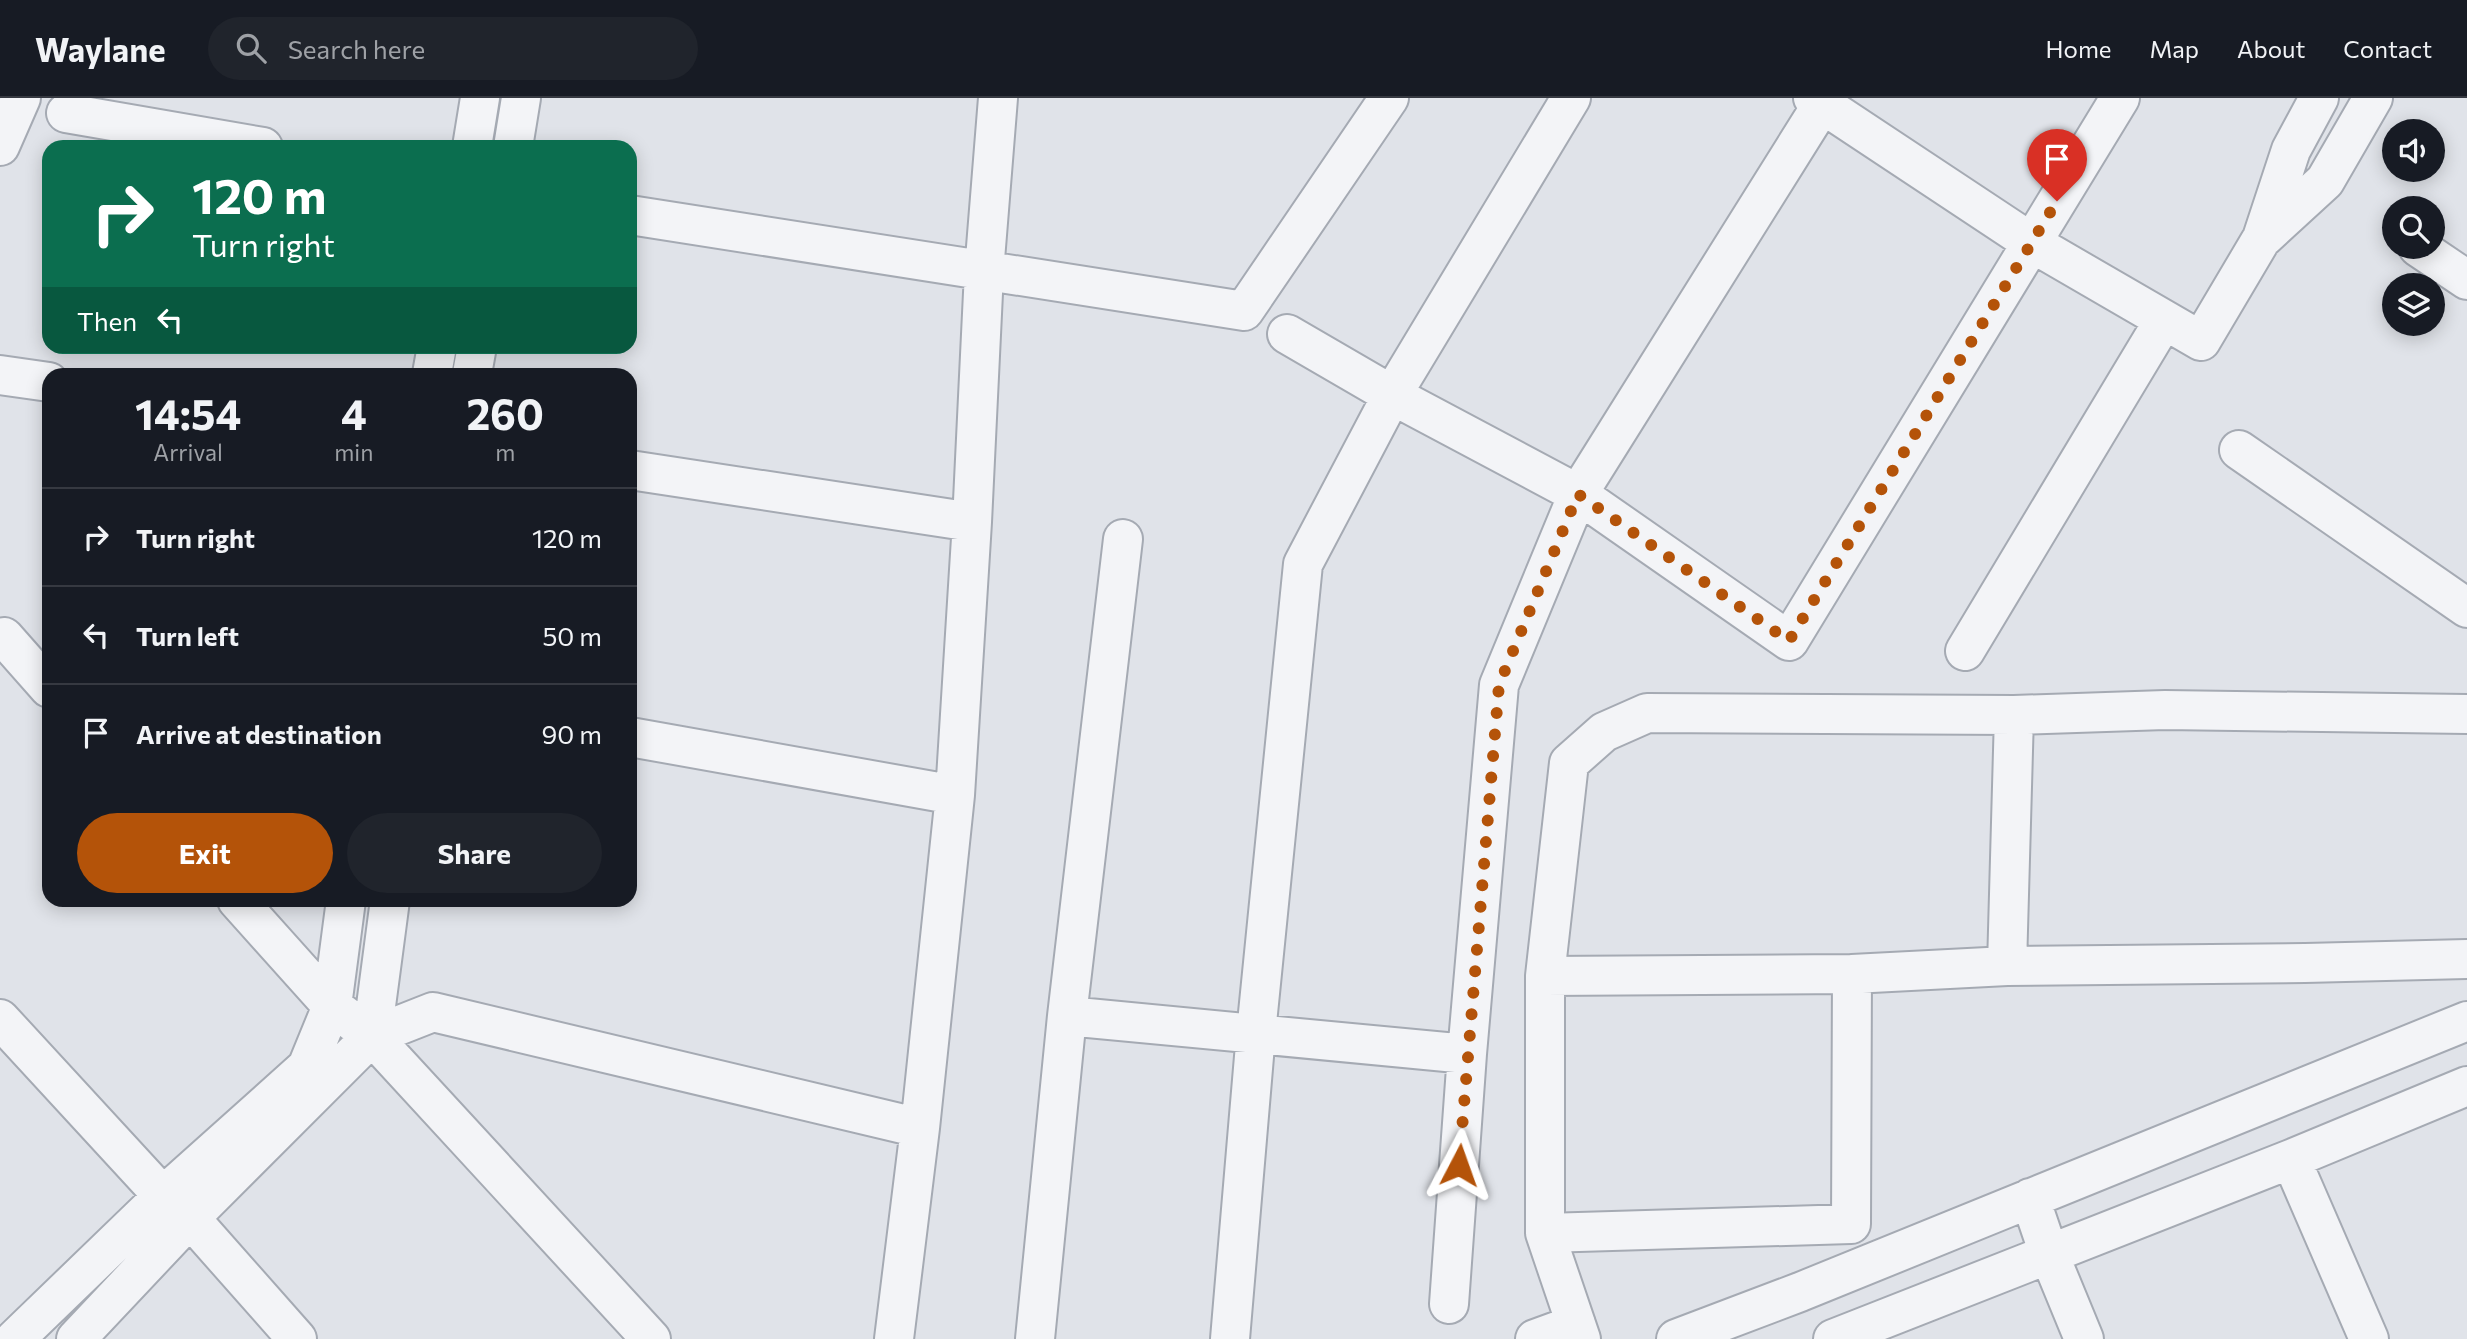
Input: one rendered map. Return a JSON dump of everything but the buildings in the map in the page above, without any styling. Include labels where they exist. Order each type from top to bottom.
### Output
[{"type":"street","points":[[0,146],[21,98]]},
{"type":"street","points":[[472,140],[480,98]]},
{"type":"street","points":[[514,140],[521,98]]},
{"type":"street","points":[[894,1339],[920,1128],[955,795],[984,272],[998,98]]},
{"type":"street","points":[[637,216],[984,272],[1244,310],[1389,98]]},
{"type":"street","points":[[1230,1339],[1256,1034],[1303,564],[1392,395],[1571,98]]},
{"type":"street","points":[[1287,334],[1392,395],[1578,494],[1789,641],[2120,98]]},
{"type":"street","points":[[1449,1304],[1467,1054],[1499,685],[1578,494],[1820,100],[2032,243],[2201,341],[2262,238],[2291,150],[2319,98]]},
{"type":"street","points":[[2262,238],[2325,181],[2373,98]]},
{"type":"street","points":[[66,113],[222,140]]},
{"type":"street","points":[[2436,259],[2467,280]]},
{"type":"street","points":[[1965,651],[2164,320]]},
{"type":"street","points":[[0,375],[42,381]]},
{"type":"street","points":[[2239,450],[2467,608]]},
{"type":"street","points":[[637,471],[972,522]]},
{"type":"street","points":[[1035,1339],[1067,1016],[1123,538]]},
{"type":"street","points":[[2,637],[42,642]]},
{"type":"street","points":[[2,637],[42,680]]},
{"type":"street","points":[[1535,1339],[1578,1331],[1545,1233],[1545,976],[1569,763],[1604,732],[1647,713],[2014,715],[2165,709],[2467,714]]},
{"type":"street","points":[[2007,966],[2014,715]]},
{"type":"street","points":[[637,738],[955,795]]},
{"type":"street","points":[[243,907],[332,1006],[372,1036],[651,1339]]},
{"type":"street","points":[[76,1339],[176,1207],[307,1067],[332,1006],[345,907]]},
{"type":"street","points":[[372,1036],[389,907]]},
{"type":"street","points":[[1545,976],[1852,974],[2007,966],[2467,959]]},
{"type":"street","points":[[1545,1233],[1852,1224],[1852,974]]},
{"type":"street","points":[[15,1339],[176,1207],[372,1036],[433,1012],[920,1128]]},
{"type":"street","points":[[1067,1016],[1467,1054]]},
{"type":"street","points":[[0,1019],[297,1339]]},
{"type":"street","points":[[1676,1339],[1800,1293],[2467,1021]]},
{"type":"street","points":[[1833,1339],[2291,1159],[2467,1086]]},
{"type":"street","points":[[2291,1159],[2369,1339]]},
{"type":"street","points":[[2030,1198],[2049,1254],[2084,1339]]},
{"type":"route","points":[[1459,1165],[1499,685],[1578,494],[1789,641],[2057,201]]}]
